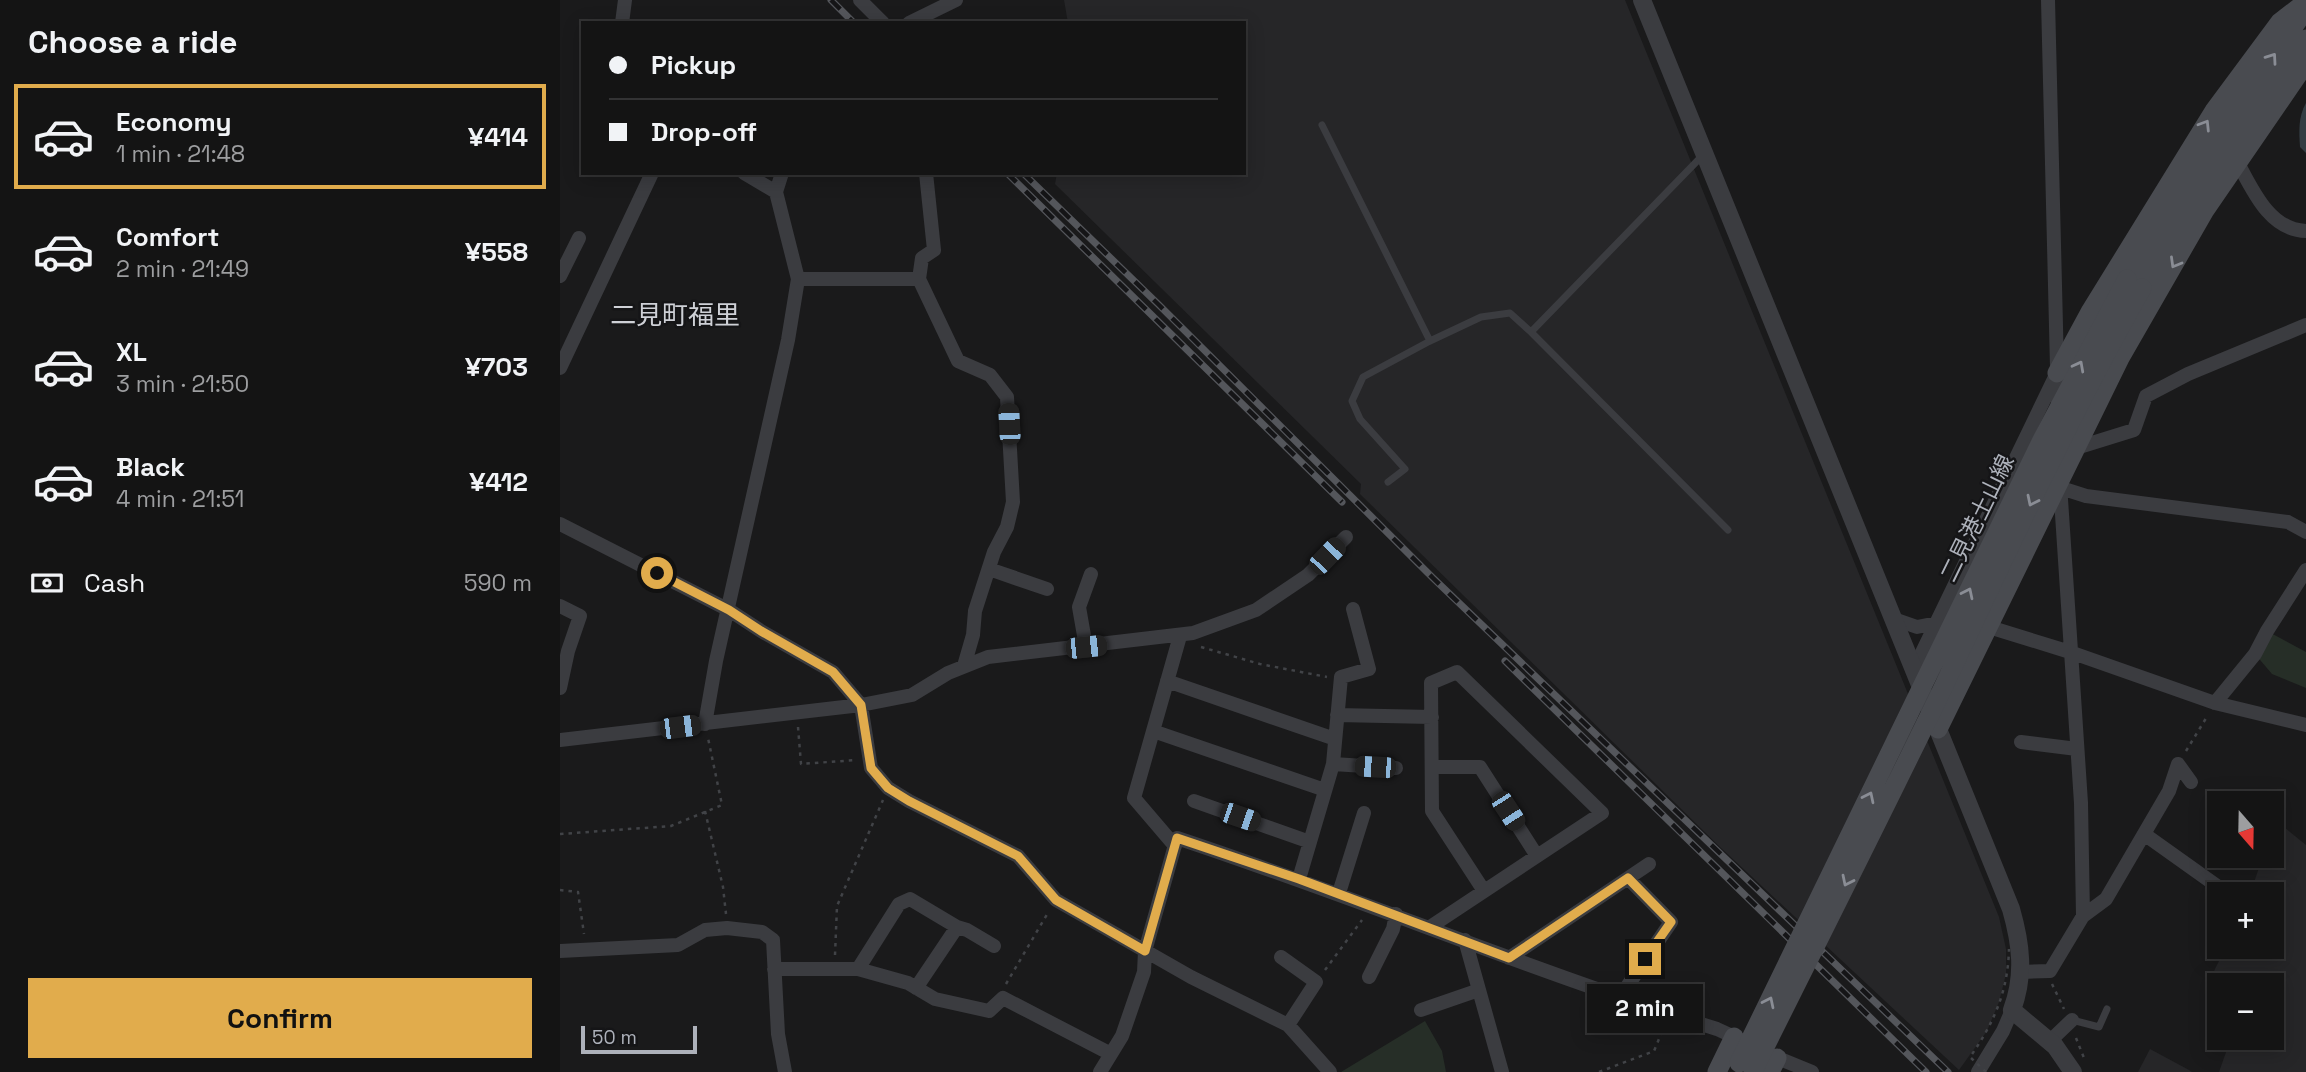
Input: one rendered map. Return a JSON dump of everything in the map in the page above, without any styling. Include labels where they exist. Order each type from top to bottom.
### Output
[{"type":"main road","points":[[2057,373],[2090,312],[2214,111],[2280,22],[2306,2]]},
{"type":"main road","name":"二見港土山線","points":[[1745,1070],[1932,710],[2112,340],[2135,284],[2201,159],[2306,9]]},
{"type":"main road","name":"二見港土山線","points":[[2135,284],[2306,39]]},
{"type":"main road","points":[[1938,729],[2120,358],[2205,210],[2306,63]]},
{"type":"main road","points":[[1717,1072],[1734,1037]]},
{"type":"street","points":[[622,21],[625,0]]},
{"type":"street","points":[[860,0],[881,21]]},
{"type":"street","points":[[913,21],[956,0]]},
{"type":"street","points":[[1642,0],[2011,909],[2021,948],[2021,972],[2012,1010],[1978,1072]]},
{"type":"street","points":[[2048,0],[2060,484],[2081,803],[2083,916]]},
{"type":"street","points":[[2238,163],[2260,204],[2291,230],[2306,231]]},
{"type":"street","points":[[560,368],[651,175]]},
{"type":"street","points":[[747,175],[776,192]]},
{"type":"street","points":[[705,724],[716,661],[788,340],[798,279],[776,192],[781,175]]},
{"type":"street","points":[[926,175],[934,250],[922,258],[919,279],[958,361],[990,375],[1007,397],[1013,502],[1007,527],[994,552],[975,611],[973,635],[964,666]]},
{"type":"street","points":[[560,276],[579,238]]},
{"type":"street","points":[[798,279],[919,279]]},
{"type":"street","points":[[2076,448],[2134,430],[2146,396],[2188,374],[2306,325]]},
{"type":"street","points":[[1914,669],[2057,373]]},
{"type":"street","points":[[2060,484],[2086,496],[2288,523],[2306,533]]},
{"type":"street","points":[[560,524],[729,610],[833,672],[861,705],[871,768],[888,788],[1018,856],[1056,900],[1191,977],[1289,1025],[1330,1072]]},
{"type":"street","points":[[560,740],[861,705],[912,695],[948,673],[988,657],[1180,639],[1256,610],[1308,575],[1346,537]]},
{"type":"street","points":[[989,569],[1047,589]]},
{"type":"street","points":[[2215,703],[2255,654],[2306,570]]},
{"type":"street","points":[[1086,647],[1079,607],[1091,573]]},
{"type":"street","points":[[560,606],[580,616],[560,685]]},
{"type":"street","points":[[1299,879],[1333,764],[1341,677],[1369,670],[1353,608]]},
{"type":"street","points":[[1894,619],[1917,627],[1937,623],[1989,627],[2070,652],[2215,703],[2306,725]]},
{"type":"street","points":[[1175,846],[1134,798],[1180,639]]},
{"type":"street","points":[[1430,927],[1602,813],[1457,672],[1432,683],[1432,811],[1484,891]]},
{"type":"street","points":[[1167,681],[1335,739]]},
{"type":"street","points":[[1337,715],[1432,717]]},
{"type":"street","points":[[1153,731],[1325,790]]},
{"type":"street","points":[[2021,742],[2077,749]]},
{"type":"street","points":[[1333,764],[1396,768]]},
{"type":"street","points":[[2021,972],[2050,971],[2083,916],[2106,899],[2169,791],[2178,764]]},
{"type":"street","points":[[2178,764],[2191,782]]},
{"type":"street","points":[[1432,767],[1480,767],[1537,856]]},
{"type":"street","points":[[1194,801],[1310,842]]},
{"type":"street","points":[[1339,893],[1364,813]]},
{"type":"street","points":[[2144,834],[2211,882]]},
{"type":"street","points":[[1100,1072],[1122,1036],[1144,972],[1145,951],[1177,838],[1339,893],[1509,958],[1734,1037],[1774,1065],[1812,1072]]},
{"type":"street","points":[[1509,958],[1649,864]]},
{"type":"street","points":[[1620,997],[1671,922],[1628,878]]},
{"type":"street","points":[[858,969],[899,904],[911,899],[994,946]]},
{"type":"street","points":[[1368,977],[1393,929],[1396,914]]},
{"type":"street","points":[[916,988],[957,927]]},
{"type":"street","points":[[560,951],[678,945],[705,930],[727,928],[762,932],[773,940],[778,1034],[785,1072]]},
{"type":"street","points":[[1465,940],[1502,1072]]},
{"type":"street","points":[[1281,957],[1316,982],[1289,1025]]},
{"type":"street","points":[[774,970],[858,969],[908,983],[935,999],[989,1011],[1003,998],[1111,1054]]},
{"type":"street","points":[[1420,1010],[1479,990]]},
{"type":"street","points":[[2012,1010],[2050,1041],[2066,1059],[2079,1066]]},
{"type":"street","points":[[2050,1041],[2071,1021]]},
{"type":"lane","points":[[1322,125],[1430,341]]},
{"type":"lane","points":[[1531,332],[1705,153]]},
{"type":"lane","points":[[1388,482],[1405,469],[1360,419],[1352,401],[1363,377],[1481,317],[1510,313],[1728,530]]},
{"type":"lane","points":[[2071,1021],[2099,1027],[2106,1009]]},
{"type":"path","points":[[1180,639],[1260,664],[1324,677],[1341,677]]},
{"type":"path","points":[[2178,764],[2215,703]]},
{"type":"path","points":[[797,713],[801,764],[870,759]]},
{"type":"path","points":[[560,834],[671,826],[722,806],[705,724]]},
{"type":"path","points":[[834,969],[837,906],[888,788]]},
{"type":"path","points":[[705,811],[723,887],[727,928]]},
{"type":"path","points":[[560,890],[578,892],[586,948]]},
{"type":"path","points":[[1003,998],[1006,981],[1056,900]]},
{"type":"path","points":[[1316,982],[1373,906]]},
{"type":"path","points":[[1986,1072],[1970,1057],[1986,1036],[2000,1004],[2008,976],[2009,949]]},
{"type":"path","points":[[2043,981],[2053,985],[2071,1021],[2079,1066]]},
{"type":"path","points":[[1599,1072],[1654,1051],[1670,1015]]},
{"type":"shaded area","points":[[1064,0],[1625,0],[1999,917],[2006,949],[2006,974],[1999,1002],[1987,1031],[1959,1070],[1720,847],[1360,494],[1361,484],[1055,184],[1057,175],[1246,175],[1246,21],[1068,21]]},
{"type":"shaded area","points":[[2306,103],[2306,153],[2300,147],[2299,130]]},
{"type":"shaded area","points":[[2267,631],[2306,652],[2306,688],[2272,674],[2255,654]]},
{"type":"shaded area","points":[[2284,827],[2306,845],[2306,1072],[2219,1072],[2227,1050],[2284,1050],[2284,973],[2214,971],[2220,959],[2284,959],[2284,882],[2254,882],[2259,868],[2284,868]]},
{"type":"shaded area","points":[[1425,1021],[1442,1051],[1446,1072],[1341,1072]]},
{"type":"shaded area","points":[[2150,1049],[2189,1070],[2192,1072],[2138,1072]]},
{"type":"railway","points":[[831,0],[852,21]]},
{"type":"railway","points":[[1009,175],[1342,502]]},
{"type":"railway","points":[[1025,175],[1433,578],[1948,1072]]},
{"type":"railway","points":[[1505,661],[1926,1072]]},
{"type":"district","name":"二見町福里","points":[[675,315]]},
{"type":"route","points":[[657,573],[729,610],[833,672],[861,705],[871,768],[888,788],[1018,856],[1056,900],[1145,951],[1177,838],[1413,920],[1509,958],[1628,878],[1671,922],[1645,959]]}]
